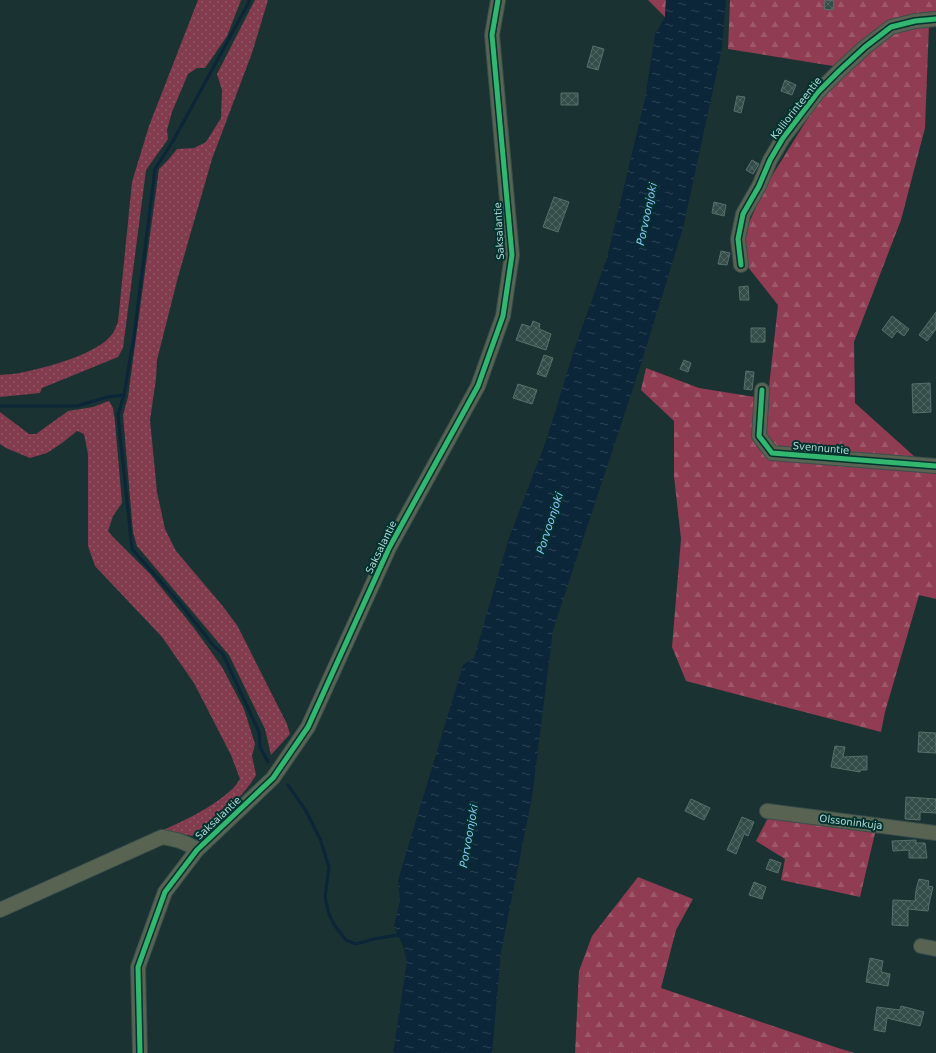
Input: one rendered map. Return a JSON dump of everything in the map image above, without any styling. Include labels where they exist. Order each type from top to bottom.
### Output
[{"type":"street","name":"Saksalantie","points":[[140,1053],[138,967],[165,892],[197,850],[273,778],[308,727],[389,548],[478,386],[503,316],[512,254],[492,35],[498,0]]},
{"type":"street","name":"Kalliorinteentie","points":[[741,265],[738,239],[743,214],[759,186],[770,160],[783,138],[818,92],[865,47],[891,27],[915,21],[936,19]]},
{"type":"street","name":"Svennuntie","points":[[762,390],[759,436],[772,453],[936,466]]},
{"type":"street","name":"Olssoninkuja","points":[[767,811],[936,833]]},
{"type":"street","points":[[0,910],[162,837],[186,842],[197,850]]},
{"type":"street","points":[[921,946],[936,949]]},
{"type":"shaded area","points":[[198,0],[241,0],[227,36],[205,68],[197,68],[188,74],[172,112],[167,130],[168,139],[146,170],[123,348],[118,357],[42,388],[40,393],[0,397],[0,375],[34,370],[59,363],[85,353],[97,347],[114,331],[118,322],[132,182],[149,126]]},
{"type":"shaded area","points":[[255,0],[268,0],[252,53],[212,159],[178,277],[157,360],[156,379],[150,420],[157,492],[165,529],[176,551],[237,625],[287,724],[290,734],[271,755],[265,729],[229,655],[137,546],[133,532],[123,415],[128,397],[159,169],[177,149],[194,148],[206,142],[221,118],[222,90],[217,74]]},
{"type":"shaded area","points":[[109,401],[113,408],[115,422],[122,503],[113,516],[108,531],[151,575],[194,628],[222,667],[244,709],[255,744],[252,756],[256,775],[250,784],[227,809],[192,836],[175,832],[159,832],[196,814],[214,803],[231,790],[240,779],[231,755],[194,683],[162,637],[95,566],[88,546],[88,454],[84,434],[77,431],[47,453],[30,458],[0,444],[0,412],[29,434],[36,434],[68,411],[93,407]]},
{"type":"green space","points":[[648,0],[666,0],[665,17]]},
{"type":"green space","points":[[730,0],[936,0],[936,14],[889,21],[833,66],[728,49]]},
{"type":"green space","points":[[929,24],[925,128],[901,220],[854,342],[855,403],[915,457],[775,447],[764,432],[778,305],[736,252],[765,187],[821,97],[892,31]]},
{"type":"green space","points":[[646,368],[699,388],[755,397],[770,459],[936,471],[936,599],[919,595],[885,712],[881,732],[686,681],[672,647],[681,539],[674,476],[674,421],[641,390]]},
{"type":"green space","points":[[770,814],[876,829],[860,897],[781,880],[785,859],[756,841]]},
{"type":"green space","points":[[638,877],[693,899],[676,930],[661,988],[855,1053],[575,1053],[579,971],[592,936]]},
{"type":"water","name":"Porvoonjoki","points":[[666,0],[726,0],[722,48],[683,228],[640,367],[553,630],[532,797],[501,951],[492,1053],[393,1053],[407,962],[403,946],[394,927],[400,900],[398,880],[463,665],[474,658],[508,541],[545,444],[575,347],[607,258],[645,99],[655,34],[665,17]]},
{"type":"building","points":[[825,0],[834,1],[833,10],[824,9]]},
{"type":"building","points":[[593,46],[604,49],[598,70],[587,67]]},
{"type":"building","points":[[785,80],[796,85],[792,95],[781,91]]},
{"type":"building","points":[[561,93],[578,93],[578,105],[561,105]]},
{"type":"building","points":[[737,96],[745,97],[741,113],[734,111]]},
{"type":"building","points":[[752,160],[759,164],[753,174],[746,170]]},
{"type":"building","points":[[554,197],[569,202],[558,232],[543,227]]},
{"type":"building","points":[[714,202],[726,205],[724,216],[712,213]]},
{"type":"building","points":[[721,251],[730,253],[727,265],[718,264]]},
{"type":"building","points":[[748,286],[749,300],[740,300],[739,287]]},
{"type":"building","points":[[936,312],[936,329],[927,341],[919,335]]},
{"type":"building","points":[[892,316],[909,329],[904,336],[897,331],[892,338],[882,330]]},
{"type":"building","points":[[533,321],[540,324],[539,329],[551,334],[546,350],[516,340],[522,324],[531,327]]},
{"type":"building","points":[[751,328],[765,328],[765,342],[751,342]]},
{"type":"building","points":[[544,355],[553,358],[546,377],[537,374]]},
{"type":"building","points":[[684,360],[691,363],[688,372],[680,369]]},
{"type":"building","points":[[746,371],[754,372],[752,390],[744,389]]},
{"type":"building","points":[[930,383],[931,412],[913,413],[912,384]]},
{"type":"building","points":[[518,384],[537,390],[532,404],[513,398]]},
{"type":"building","points":[[919,732],[936,733],[936,753],[918,752]]},
{"type":"building","points":[[835,746],[845,747],[843,757],[867,756],[867,770],[860,770],[860,772],[831,767]]},
{"type":"building","points":[[906,797],[936,799],[936,813],[920,812],[920,820],[905,819]]},
{"type":"building","points":[[691,799],[710,808],[704,820],[685,811]]},
{"type":"building","points":[[742,817],[754,822],[748,836],[744,834],[736,854],[727,850]]},
{"type":"building","points":[[916,840],[916,843],[925,843],[927,858],[909,858],[909,850],[893,851],[892,841]]},
{"type":"building","points":[[770,859],[781,863],[778,873],[766,869]]},
{"type":"building","points":[[919,879],[929,881],[928,886],[933,887],[928,911],[908,909],[908,926],[892,925],[893,900],[915,901]]},
{"type":"building","points":[[754,882],[766,887],[762,899],[749,895]]},
{"type":"building","points":[[870,958],[883,961],[881,972],[890,974],[888,986],[866,982]]},
{"type":"building","points":[[901,1006],[924,1012],[920,1026],[887,1018],[885,1032],[874,1030],[877,1007],[900,1010]]},
{"type":"waterway","points":[[249,0],[173,141],[155,169],[134,336],[124,395],[118,415],[132,549],[178,601],[213,645],[223,654],[259,732],[260,747],[268,762]]},
{"type":"waterway","points":[[0,406],[77,406],[107,397],[124,395]]},
{"type":"waterway","points":[[288,785],[306,811],[320,839],[329,867],[325,897],[329,914],[335,926],[346,940],[356,944],[374,939],[398,935],[401,936]]},
{"type":"cycle path","points":[[140,1053],[138,967],[165,892],[197,850],[273,778],[308,727],[389,548],[478,386],[503,316],[512,255],[492,35],[498,0]]},
{"type":"cycle path","points":[[741,265],[738,239],[743,214],[759,186],[770,160],[783,138],[818,92],[865,47],[891,27],[915,21],[936,19]]},
{"type":"cycle path","points":[[762,390],[759,436],[772,453],[936,466]]}]
